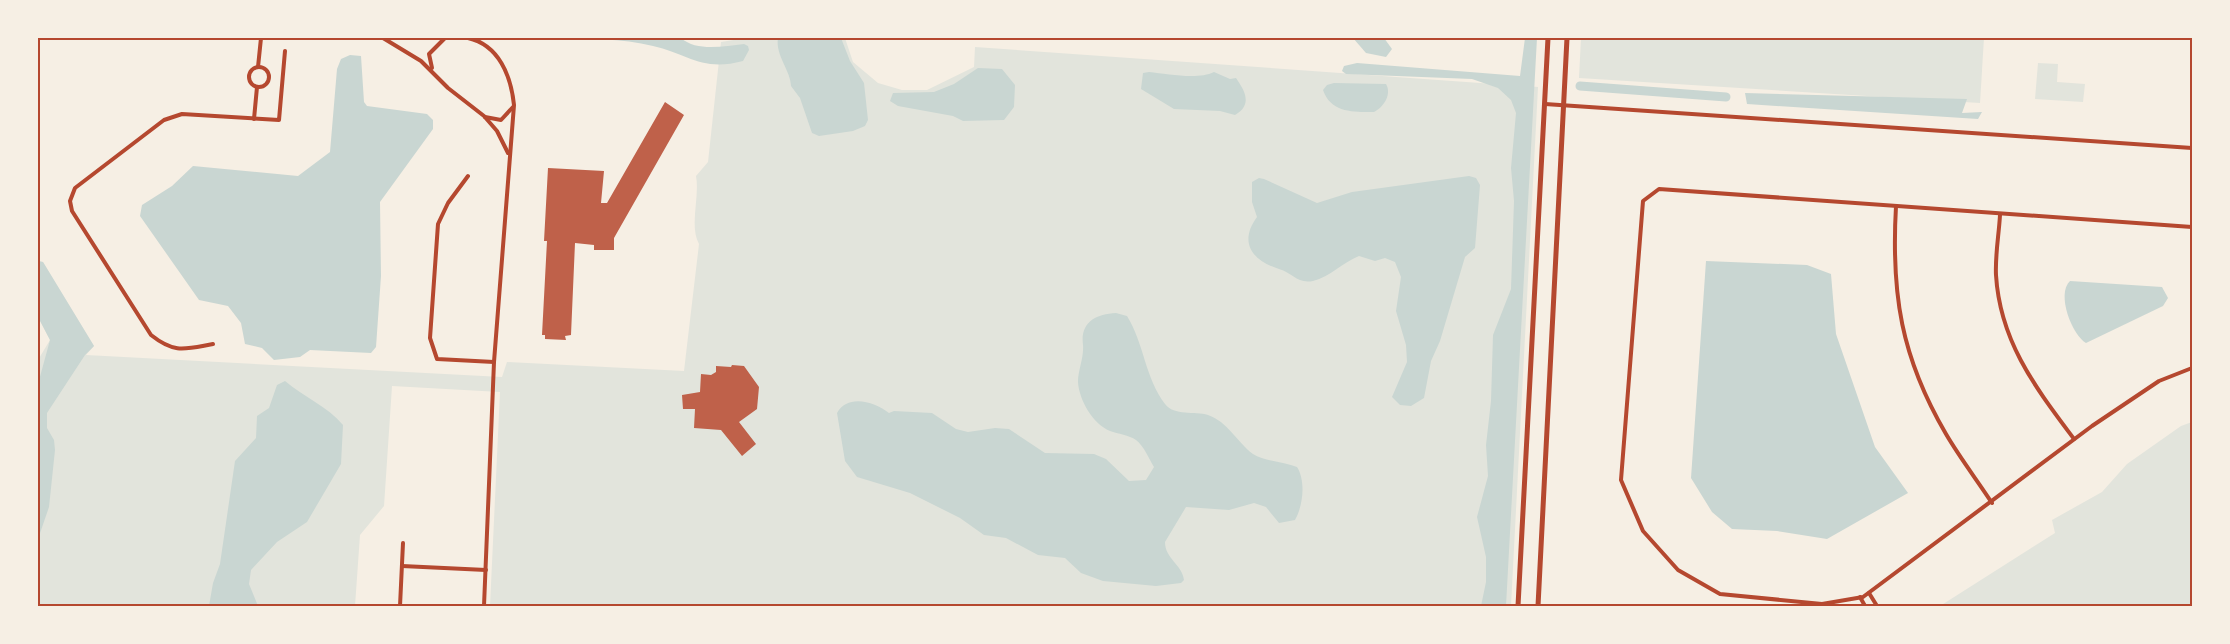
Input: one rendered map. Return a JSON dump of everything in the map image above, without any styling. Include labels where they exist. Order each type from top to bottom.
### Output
[{"type":"main road","points":[[1518,606],[1548,38]]},
{"type":"main road","points":[[1538,606],[1567,38]]},
{"type":"street","points":[[258,67],[261,38]]},
{"type":"street","points":[[383,38],[402,47],[434,71],[448,88],[484,116],[497,131],[508,154]]},
{"type":"street","points":[[434,71],[429,54],[445,38]]},
{"type":"street","points":[[468,38],[494,51],[512,89],[514,105],[508,154],[494,362],[484,606]]},
{"type":"street","points":[[213,344],[181,350],[164,345],[151,335],[72,211],[70,201],[75,188],[164,120],[182,114],[279,120],[285,51]]},
{"type":"street","points":[[258,67],[267,71],[269,80],[263,86],[257,87],[251,83],[249,76],[252,70],[258,67]]},
{"type":"street","points":[[254,119],[257,87]]},
{"type":"street","points":[[1545,104],[2193,148]]},
{"type":"street","points":[[484,116],[501,120],[514,105]]},
{"type":"street","points":[[468,176],[448,203],[438,224],[430,338],[437,359],[494,362]]},
{"type":"street","points":[[2193,227],[1659,189],[1643,201],[1621,480],[1643,531],[1678,570],[1720,594],[1822,604],[1860,597],[1869,593],[1992,503],[2074,439],[2159,381],[2193,368]]},
{"type":"street","points":[[1896,206],[1894,247],[1896,289],[1904,338],[1922,388],[1947,436],[1992,503]]},
{"type":"street","points":[[2000,215],[1996,274],[2002,311],[2028,377],[2074,439]]},
{"type":"street","points":[[400,606],[403,543]]},
{"type":"street","points":[[402,566],[486,570]]},
{"type":"street","points":[[1869,593],[1877,606]]},
{"type":"street","points":[[1860,597],[1865,606]]},
{"type":"shaded area","points":[[555,38],[681,38],[703,47],[744,44],[749,50],[743,61],[717,64],[696,61],[641,43],[604,39]]},
{"type":"shaded area","points":[[746,38],[845,38],[853,62],[878,83],[902,90],[927,90],[974,67],[975,47],[1538,87],[1511,606],[490,606],[500,392],[392,386],[384,506],[360,535],[355,606],[38,606],[38,360],[50,340],[38,317],[38,261],[43,262],[94,346],[86,355],[502,377],[507,362],[684,371],[699,244],[695,229],[696,176],[708,162],[721,42]]},
{"type":"shaded area","points":[[778,38],[841,38],[850,61],[864,83],[868,120],[865,126],[853,131],[819,136],[812,133],[800,98],[791,86],[779,51]]},
{"type":"shaded area","points":[[1353,38],[1384,38],[1392,49],[1386,57],[1366,53]]},
{"type":"shaded area","points":[[1525,38],[1537,38],[1506,606],[1481,606],[1486,582],[1486,557],[1477,517],[1488,476],[1486,445],[1491,401],[1493,335],[1511,289],[1514,201],[1511,168],[1516,113],[1511,100],[1498,88],[1472,79],[1346,74],[1342,71],[1344,66],[1357,63],[1520,76]]},
{"type":"shaded area","points":[[1581,38],[1984,38],[1980,103],[1579,78]]},
{"type":"shaded area","points":[[350,55],[361,56],[364,102],[367,106],[427,114],[433,120],[433,129],[380,202],[381,276],[376,347],[371,353],[310,350],[300,357],[274,360],[262,348],[245,344],[241,323],[228,306],[199,300],[140,216],[142,205],[172,186],[193,166],[298,176],[330,152],[337,69],[341,59]]},
{"type":"shaded area","points":[[2038,63],[2058,64],[2057,82],[2085,84],[2083,102],[2035,99]]},
{"type":"shaded area","points":[[978,68],[1002,69],[1015,85],[1014,107],[1004,120],[963,121],[953,116],[898,106],[890,101],[893,93],[934,92],[954,84]]},
{"type":"shaded area","points":[[1214,72],[1230,79],[1236,78],[1246,102],[1241,111],[1235,115],[1220,111],[1174,109],[1141,89],[1143,73],[1200,76]]},
{"type":"shaded area","points":[[1334,83],[1386,84],[1388,92],[1384,104],[1374,112],[1344,110],[1331,103],[1323,90],[1327,85]]},
{"type":"shaded area","points":[[1745,93],[1967,99],[1962,113],[1982,112],[1978,119],[1747,104]]},
{"type":"shaded area","points":[[1469,176],[1476,178],[1480,185],[1475,248],[1465,257],[1440,341],[1431,361],[1424,398],[1411,406],[1400,405],[1392,397],[1407,362],[1406,345],[1396,311],[1401,277],[1395,262],[1385,258],[1375,261],[1359,256],[1325,276],[1308,282],[1270,266],[1256,256],[1249,243],[1251,226],[1257,217],[1252,202],[1252,182],[1259,178],[1264,179],[1317,203],[1352,192]]},
{"type":"shaded area","points":[[38,261],[43,262],[94,346],[85,355],[47,413],[47,428],[54,440],[55,450],[49,507],[38,539],[38,384],[50,340],[38,317]]},
{"type":"shaded area","points":[[1706,261],[1807,265],[1831,274],[1836,334],[1875,447],[1908,493],[1827,539],[1777,531],[1732,529],[1712,512],[1691,478]]},
{"type":"shaded area","points":[[2070,281],[2162,287],[2168,298],[2163,306],[2086,343],[2071,323],[2065,304],[2066,287]]},
{"type":"shaded area","points":[[1116,313],[1127,316],[1133,326],[1153,383],[1169,408],[1215,418],[1253,454],[1297,467],[1302,479],[1302,493],[1300,508],[1295,520],[1279,523],[1266,507],[1254,503],[1229,510],[1186,507],[1165,542],[1168,553],[1183,574],[1184,580],[1181,583],[1156,586],[1103,581],[1081,573],[1065,558],[1038,555],[1006,538],[984,535],[960,518],[910,493],[857,477],[845,461],[837,413],[848,403],[862,401],[889,413],[894,411],[932,413],[956,429],[968,432],[995,428],[1009,429],[1045,453],[1094,454],[1106,459],[1129,481],[1146,480],[1154,467],[1141,446],[1133,438],[1110,431],[1098,423],[1088,411],[1079,389],[1078,377],[1083,355],[1084,331],[1090,321],[1102,315]]},
{"type":"shaded area","points":[[285,381],[330,412],[343,425],[341,464],[307,522],[277,542],[251,570],[249,584],[258,606],[209,606],[213,583],[220,564],[235,461],[256,438],[257,416],[269,408],[277,385]]},
{"type":"shaded area","points":[[2192,422],[2192,606],[1940,606],[2055,533],[2052,520],[2102,492],[2127,464],[2181,426]]},
{"type":"building","points":[[665,102],[684,115],[614,238],[614,250],[594,250],[594,245],[575,243],[571,335],[565,336],[566,340],[545,339],[545,335],[542,335],[548,168],[604,171],[601,203],[607,203]]},
{"type":"building","points":[[732,365],[744,366],[759,387],[757,409],[739,422],[756,444],[742,456],[721,430],[694,428],[695,409],[683,409],[682,395],[700,392],[701,374],[711,375],[716,372],[716,366],[731,367]]},
{"type":"waterway","points":[[1580,86],[1726,97]]}]
